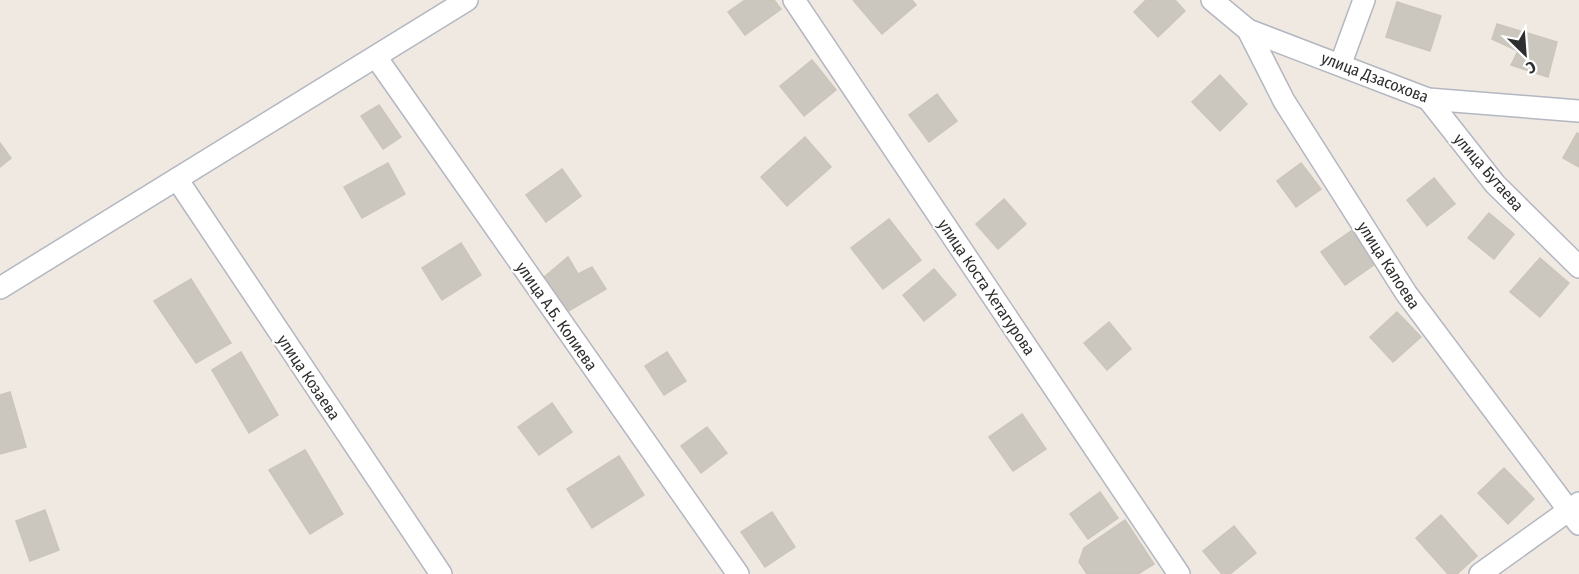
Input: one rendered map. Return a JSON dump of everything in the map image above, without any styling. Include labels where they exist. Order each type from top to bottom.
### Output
[{"type":"street","points":[[0,288],[467,0]]},
{"type":"street","name":"улица Коста Хетагурова","points":[[794,0],[1179,574]]},
{"type":"street","name":"улица Калоева","points":[[1212,0],[1248,30],[1284,101],[1406,293],[1576,513]]},
{"type":"street","points":[[1341,63],[1364,0]]},
{"type":"street","name":"улица Дзасохова","points":[[1248,30],[1341,63],[1428,99],[1579,111]]},
{"type":"street","name":"улица А.Б. Колиева","points":[[376,57],[738,574]]},
{"type":"street","name":"улица Бутаева","points":[[1428,99],[1495,184],[1579,267]]},
{"type":"street","name":"улица Козаева","points":[[177,179],[441,574]]},
{"type":"street","points":[[1480,574],[1576,513]]},
{"type":"building","points":[[745,0],[774,0],[781,9],[745,35],[728,12]]},
{"type":"building","points":[[853,0],[912,0],[916,5],[882,34]]},
{"type":"building","points":[[1146,0],[1175,0],[1185,11],[1158,37],[1134,12]]},
{"type":"building","points":[[1397,2],[1441,16],[1430,51],[1386,37]]},
{"type":"building","points":[[1497,24],[1557,42],[1548,77],[1511,65],[1518,51],[1492,39]]},
{"type":"building","points":[[812,60],[836,90],[804,116],[780,86]]},
{"type":"building","points":[[1220,75],[1247,104],[1220,131],[1192,102]]},
{"type":"building","points":[[937,94],[957,121],[929,142],[909,115]]},
{"type":"building","points":[[379,105],[401,137],[383,149],[361,116]]},
{"type":"building","points":[[1577,133],[1579,134],[1579,167],[1563,158]]},
{"type":"building","points":[[805,137],[831,167],[787,206],[761,177]]},
{"type":"building","points":[[0,143],[11,158],[0,167]]},
{"type":"building","points":[[388,163],[405,194],[362,218],[344,187]]},
{"type":"building","points":[[1301,163],[1321,189],[1296,207],[1277,181]]},
{"type":"building","points":[[562,169],[581,196],[546,222],[526,195]]},
{"type":"building","points":[[1434,178],[1455,204],[1427,226],[1407,200]]},
{"type":"building","points":[[1004,199],[1026,224],[998,249],[976,224]]},
{"type":"building","points":[[1489,213],[1514,234],[1494,259],[1468,238]]},
{"type":"building","points":[[889,219],[921,260],[883,289],[851,248]]},
{"type":"building","points":[[1354,229],[1378,262],[1345,285],[1321,252]]},
{"type":"building","points":[[461,243],[481,275],[442,300],[422,268]]},
{"type":"building","points":[[568,257],[578,274],[592,267],[606,289],[565,313],[542,279]]},
{"type":"building","points":[[1540,258],[1569,283],[1540,317],[1510,292]]},
{"type":"building","points":[[934,269],[956,295],[924,321],[903,295]]},
{"type":"building","points":[[191,279],[231,343],[196,363],[154,301]]},
{"type":"building","points":[[1397,312],[1421,337],[1393,362],[1370,337]]},
{"type":"building","points":[[1109,322],[1131,349],[1107,370],[1084,343]]},
{"type":"building","points":[[241,352],[278,415],[249,433],[212,370]]},
{"type":"building","points":[[667,352],[686,381],[664,395],[645,366]]},
{"type":"building","points":[[10,392],[26,447],[0,454],[0,395]]},
{"type":"building","points":[[552,403],[572,432],[539,455],[518,427]]},
{"type":"building","points":[[1022,414],[1046,449],[1013,471],[989,437]]},
{"type":"building","points":[[707,427],[727,453],[701,473],[681,446]]},
{"type":"building","points":[[305,450],[343,514],[310,534],[269,470]]},
{"type":"building","points":[[619,456],[644,495],[592,528],[567,489]]},
{"type":"building","points":[[1504,468],[1534,499],[1508,524],[1478,493]]},
{"type":"building","points":[[1100,492],[1118,518],[1088,539],[1070,514]]},
{"type":"building","points":[[45,510],[59,550],[30,561],[16,521]]},
{"type":"building","points":[[772,512],[795,547],[765,567],[741,532]]},
{"type":"building","points":[[1441,515],[1477,556],[1457,574],[1448,574],[1416,538]]},
{"type":"building","points":[[1125,520],[1154,564],[1138,574],[1087,574],[1079,562],[1084,548]]},
{"type":"building","points":[[1234,526],[1256,553],[1230,574],[1222,574],[1203,551]]}]
